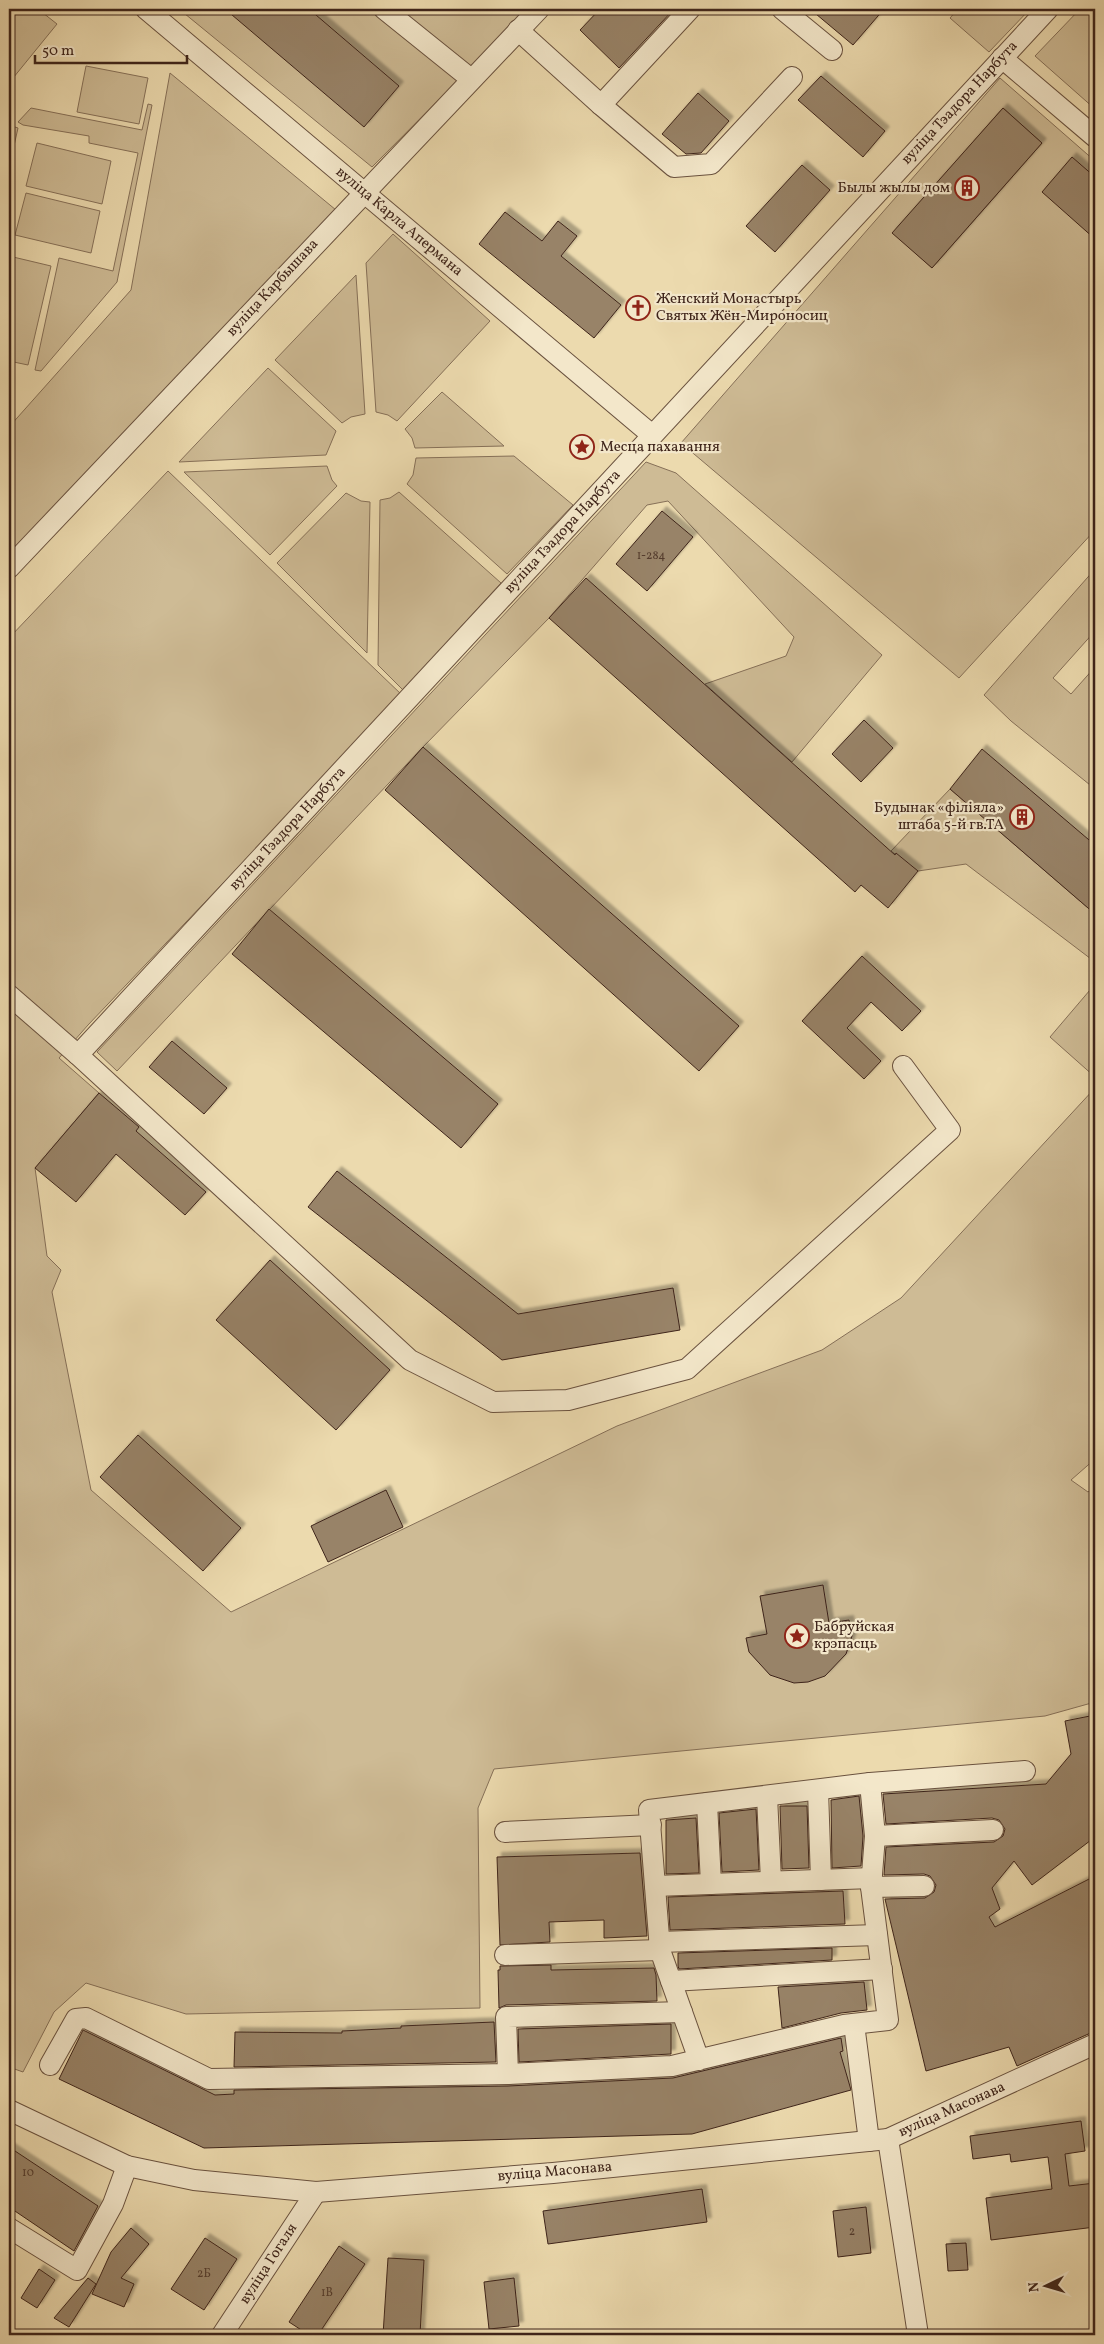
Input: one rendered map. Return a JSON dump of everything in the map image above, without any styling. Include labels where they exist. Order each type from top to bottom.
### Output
[{"type":"street","name":"вуліца Карла Апермана","points":[[146,9],[652,435]]},
{"type":"street","points":[[384,9],[471,79]]},
{"type":"street","name":"вуліца Карбышава","points":[[9,568],[363,192],[539,9]]},
{"type":"street","points":[[601,105],[690,9]]},
{"type":"street","points":[[782,9],[832,50]]},
{"type":"street","name":"вуліца Тэадора Нарбута","points":[[78,1056],[1048,9]]},
{"type":"street","points":[[518,30],[601,105],[674,166],[711,164],[792,77]]},
{"type":"street","points":[[1002,58],[1095,137]]},
{"type":"street","points":[[9,995],[410,1360],[493,1402],[568,1400],[687,1369],[950,1130],[903,1066]]},
{"type":"street","points":[[699,2060],[660,1946],[650,1810],[870,1783],[1025,1771]]},
{"type":"street","points":[[50,2065],[76,2020],[86,2018],[209,2079],[508,2074],[672,2066],[854,2024],[888,2020],[871,1882],[875,1836],[870,1783]]},
{"type":"street","points":[[818,1790],[821,1880]]},
{"type":"street","points":[[767,1796],[771,1882]]},
{"type":"street","points":[[707,1803],[711,1884]]},
{"type":"street","points":[[505,1832],[651,1826]]},
{"type":"street","points":[[875,1836],[993,1830]]},
{"type":"street","points":[[656,1886],[821,1880],[924,1886]]},
{"type":"street","points":[[505,1955],[877,1935]]},
{"type":"street","points":[[671,1981],[882,1969]]},
{"type":"street","points":[[508,2074],[506,2017],[682,2012]]},
{"type":"street","points":[[854,2024],[918,2335]]},
{"type":"street","name":"вуліца Масонава","points":[[9,2110],[126,2166],[194,2180],[316,2192],[553,2173],[878,2140],[1095,2044]]},
{"type":"street","points":[[9,2228],[77,2270],[113,2204],[126,2166]]},
{"type":"street","name":"вуліца Гогаля","points":[[228,2333],[316,2192]]},
{"type":"shaded area","points":[[9,9],[38,9],[57,24],[9,83]]},
{"type":"shaded area","points":[[179,9],[529,9],[372,167]]},
{"type":"shaded area","points":[[958,9],[1030,9],[989,52],[950,18]]},
{"type":"shaded area","points":[[1080,9],[1095,9],[1095,109],[1035,56]]},
{"type":"shaded area","points":[[86,66],[148,78],[139,124],[77,112]]},
{"type":"shaded area","points":[[170,73],[336,210],[9,560],[9,427],[131,290]]},
{"type":"shaded area","points":[[1000,78],[1095,161],[1095,530],[959,678],[681,443]],"holes":[[[1003,108],[1042,143],[932,268],[893,233]]]},
{"type":"shaded area","points":[[148,104],[152,105],[117,282],[41,371],[35,370],[59,258],[113,271],[138,153],[89,143],[89,136],[23,125],[18,122],[31,108],[142,130]]},
{"type":"shaded area","points":[[15,127],[18,128],[9,168],[9,135]]},
{"type":"shaded area","points":[[37,143],[111,161],[102,204],[26,186]]},
{"type":"shaded area","points":[[26,193],[100,211],[91,253],[15,235]]},
{"type":"shaded area","points":[[393,234],[490,321],[397,421],[388,415],[376,412],[366,263]]},
{"type":"shaded area","points":[[9,256],[51,266],[28,365],[9,361]]},
{"type":"shaded area","points":[[356,275],[365,414],[351,417],[342,423],[275,360]]},
{"type":"shaded area","points":[[268,368],[336,431],[326,455],[179,462]]},
{"type":"shaded area","points":[[442,392],[504,446],[415,448],[412,438],[405,429]]},
{"type":"shaded area","points":[[514,456],[573,505],[507,574],[407,484],[413,475],[416,458]]},
{"type":"shaded area","points":[[646,462],[676,473],[882,655],[792,762],[705,684],[786,656],[794,637],[668,501],[647,505],[549,618],[423,747],[117,1071],[97,1052]]},
{"type":"shaded area","points":[[327,466],[332,480],[337,486],[270,555],[184,472]]},
{"type":"shaded area","points":[[168,471],[402,695],[88,1025],[59,1058],[99,1093],[35,1168],[47,1256],[61,1270],[52,1292],[91,1490],[231,1612],[617,1426],[822,1350],[901,1298],[1095,1088],[1095,1459],[1071,1480],[1088,1492],[1095,1486],[1095,1702],[1045,1716],[494,1769],[478,1808],[480,2008],[186,2014],[86,1983],[54,2012],[23,2072],[9,2067],[9,638]]},
{"type":"shaded area","points":[[399,492],[501,583],[403,690],[378,665],[380,500],[390,498]]},
{"type":"shaded area","points":[[346,493],[361,501],[370,502],[367,653],[277,563]]},
{"type":"shaded area","points":[[1095,569],[1095,631],[1053,678],[1071,694],[1095,667],[1095,789],[1011,721],[984,695]]},
{"type":"shaded area","points":[[950,789],[1095,914],[1095,962],[966,864],[918,871],[891,851]]},
{"type":"shaded area","points":[[1090,990],[1095,993],[1095,1077],[1050,1037]]},
{"type":"building","points":[[225,9],[309,9],[399,86],[364,127]]},
{"type":"building","points":[[600,9],[674,9],[619,68],[580,30]]},
{"type":"building","points":[[810,9],[884,9],[853,45]]},
{"type":"building","points":[[821,76],[885,131],[863,157],[798,100]]},
{"type":"building","points":[[698,93],[729,121],[701,153],[686,154],[662,134]]},
{"type":"building","name":"Былы жылы дом","points":[[1003,108],[1042,143],[932,268],[892,233]]},
{"type":"building","points":[[1072,157],[1095,177],[1095,239],[1042,192]]},
{"type":"building","points":[[802,165],[830,190],[775,252],[746,226]]},
{"type":"building","points":[[505,212],[542,241],[558,221],[577,236],[561,256],[621,305],[594,338],[479,244]]},
{"type":"building","points":[[662,511],[693,537],[647,591],[616,564]]},
{"type":"building","points":[[586,578],[895,855],[896,853],[918,871],[888,908],[861,885],[855,892],[549,618]]},
{"type":"building","points":[[864,720],[893,748],[861,782],[832,754]]},
{"type":"building","points":[[423,747],[739,1026],[699,1071],[385,790]]},
{"type":"building","name":"Будынак «філіяла» штаба 5-й гв.ТА","points":[[982,749],[1095,845],[1095,914],[950,789]]},
{"type":"building","points":[[269,909],[498,1104],[461,1148],[232,954]]},
{"type":"building","points":[[862,956],[921,1011],[902,1031],[871,1002],[847,1028],[881,1061],[864,1079],[802,1021]]},
{"type":"building","points":[[172,1041],[227,1088],[204,1114],[149,1067]]},
{"type":"building","points":[[99,1093],[139,1127],[136,1131],[206,1192],[185,1215],[116,1154],[76,1202],[35,1168]]},
{"type":"building","points":[[337,1171],[518,1314],[673,1288],[680,1330],[502,1360],[308,1207]]},
{"type":"building","points":[[270,1260],[390,1370],[336,1430],[216,1320]]},
{"type":"building","points":[[138,1435],[241,1528],[203,1571],[100,1477]]},
{"type":"building","points":[[386,1490],[403,1527],[328,1562],[311,1526]]},
{"type":"building","points":[[823,1585],[829,1623],[849,1620],[852,1636],[846,1654],[825,1676],[808,1682],[794,1683],[770,1675],[749,1652],[746,1638],[767,1634],[760,1596]]},
{"type":"building","points":[[1095,1715],[1095,1837],[1032,1885],[1014,1861],[992,1888],[1000,1909],[989,1917],[995,1927],[1095,1876],[1095,2031],[1017,2066],[1009,2047],[926,2071],[885,1899],[925,1898],[934,1892],[936,1885],[930,1876],[924,1874],[884,1875],[886,1847],[994,1842],[1003,1836],[1005,1829],[999,1820],[992,1818],[886,1824],[883,1794],[1046,1784],[1071,1754],[1065,1721]]},
{"type":"building","points":[[859,1796],[863,1836],[861,1866],[832,1868],[831,1800]]},
{"type":"building","points":[[780,1806],[807,1806],[809,1868],[782,1869]]},
{"type":"building","points":[[756,1809],[759,1870],[722,1872],[719,1813]]},
{"type":"building","points":[[696,1818],[699,1873],[666,1874],[666,1820]]},
{"type":"building","points":[[640,1853],[647,1936],[604,1938],[604,1920],[549,1922],[550,1942],[500,1945],[497,1857]]},
{"type":"building","points":[[843,1891],[845,1924],[670,1930],[668,1897]]},
{"type":"building","points":[[832,1948],[832,1960],[679,1969],[678,1966],[678,1953]]},
{"type":"building","points":[[551,1965],[551,1970],[654,1968],[657,2001],[506,2005],[499,2008],[498,1970],[500,1970],[500,1966]]},
{"type":"building","points":[[864,1982],[867,2010],[841,2013],[782,2028],[778,1987]]},
{"type":"building","points":[[494,2022],[496,2062],[234,2067],[235,2032],[342,2033],[342,2031],[401,2028],[401,2026]]},
{"type":"building","points":[[671,2024],[671,2054],[519,2062],[518,2029]]},
{"type":"building","points":[[83,2030],[215,2095],[234,2094],[234,2090],[508,2086],[673,2078],[841,2038],[843,2051],[840,2052],[851,2090],[692,2134],[204,2148],[59,2079]]},
{"type":"building","points":[[1081,2121],[1085,2151],[1065,2154],[1069,2186],[1095,2183],[1095,2227],[991,2240],[986,2198],[1052,2189],[1048,2157],[1011,2162],[1010,2154],[973,2159],[970,2136]]},
{"type":"building","points":[[9,2147],[98,2206],[74,2251],[9,2207]]},
{"type":"building","points":[[702,2189],[707,2222],[548,2244],[543,2211]]},
{"type":"building","points":[[866,2207],[871,2253],[838,2257],[833,2211]]},
{"type":"building","points":[[131,2228],[149,2244],[121,2278],[134,2284],[124,2307],[92,2294],[111,2252]]},
{"type":"building","points":[[205,2238],[237,2259],[204,2310],[171,2289]]},
{"type":"building","points":[[966,2243],[968,2270],[948,2271],[946,2244]]},
{"type":"building","points":[[339,2246],[365,2264],[318,2335],[309,2335],[289,2322]]},
{"type":"building","points":[[388,2258],[424,2260],[420,2335],[383,2335]]},
{"type":"building","points":[[39,2269],[55,2280],[37,2308],[21,2298]]},
{"type":"building","points":[[88,2278],[96,2284],[69,2327],[54,2318]]},
{"type":"building","points":[[514,2278],[519,2326],[489,2329],[484,2282]]},
{"type":"place","name":"Былы жылы дом","points":[[967,188]]},
{"type":"place","name":"Женский Монастырь Святых Жён-Мироносиц","points":[[638,308]]},
{"type":"place","name":"Месца пахавання","points":[[582,447]]},
{"type":"place","name":"Будынак «філіяла» штаба 5-й гв.ТА","points":[[1022,817]]},
{"type":"place","name":"Бабруйская крэпасць","points":[[797,1636]]}]
